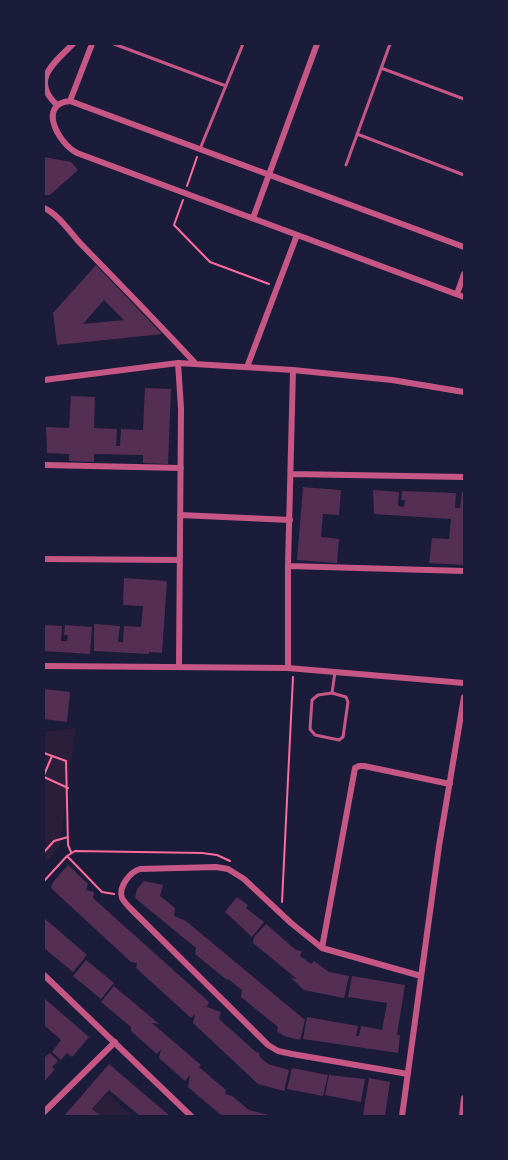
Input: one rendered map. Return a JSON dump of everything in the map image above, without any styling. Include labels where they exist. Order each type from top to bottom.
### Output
[{"type":"street","points":[[57,105],[46,92],[45,76],[73,44]]},
{"type":"street","points":[[70,101],[92,44]]},
{"type":"street","points":[[253,219],[316,44]]},
{"type":"street","points":[[465,247],[70,101],[63,101],[54,111],[54,126],[60,139],[70,150],[465,297]]},
{"type":"street","points":[[44,208],[61,220],[196,364]]},
{"type":"street","points":[[247,367],[297,235]]},
{"type":"street","points":[[457,294],[465,274]]},
{"type":"street","points":[[178,363],[181,408],[179,667]]},
{"type":"street","points":[[44,380],[178,363],[293,370],[392,380],[465,392]]},
{"type":"street","points":[[291,668],[288,566],[293,370]]},
{"type":"street","points":[[44,465],[181,468]]},
{"type":"street","points":[[291,474],[465,477]]},
{"type":"street","points":[[180,515],[290,520]]},
{"type":"street","points":[[44,559],[179,560]]},
{"type":"street","points":[[288,566],[465,571]]},
{"type":"street","points":[[44,666],[291,668],[465,683]]},
{"type":"street","points":[[402,1116],[421,976],[465,697]]},
{"type":"street","points":[[322,948],[356,768],[364,766],[450,784]]},
{"type":"street","points":[[408,1074],[292,1054],[278,1051],[268,1045],[150,930],[121,895],[122,888],[136,870],[223,868],[244,879],[322,948],[421,976]]},
{"type":"street","points":[[44,975],[191,1116]]},
{"type":"street","points":[[44,1112],[115,1042]]},
{"type":"street","points":[[462,1116],[465,1098]]},
{"type":"lane","points":[[114,44],[226,86]]},
{"type":"lane","points":[[200,149],[243,44]]},
{"type":"lane","points":[[346,165],[390,44]]},
{"type":"lane","points":[[381,68],[465,99]]},
{"type":"lane","points":[[357,134],[465,175]]},
{"type":"lane","points":[[332,693],[335,672]]},
{"type":"lane","points":[[332,693],[346,697],[348,702],[343,737],[339,740],[315,735],[310,729],[312,700],[318,695],[332,693]]},
{"type":"path","points":[[200,149],[174,225],[210,262],[277,287]]},
{"type":"path","points":[[281,914],[291,668]]},
{"type":"path","points":[[44,753],[66,761],[68,845],[71,852]]},
{"type":"path","points":[[51,756],[44,776],[68,788]]},
{"type":"path","points":[[44,852],[54,841],[68,837]]},
{"type":"path","points":[[67,856],[102,892],[121,895]]},
{"type":"shaded area","points":[[76,728],[60,846],[44,864],[44,732]]},
{"type":"shaded area","points":[[108,1093],[132,1116],[97,1116],[91,1111]]},
{"type":"building","points":[[44,157],[71,162],[78,170],[50,195],[44,195]]},
{"type":"building","points":[[96,265],[162,334],[57,345],[53,313]],"holes":[[[104,300],[124,320],[83,324]]]},
{"type":"building","points":[[145,388],[171,389],[168,464],[143,463],[143,455],[94,454],[94,462],[69,461],[69,454],[47,453],[46,427],[69,428],[71,396],[95,397],[94,428],[117,429],[116,446],[120,446],[121,429],[143,430]]},
{"type":"building","points":[[303,487],[341,490],[339,515],[323,514],[321,537],[339,539],[337,563],[297,560]]},
{"type":"building","points":[[373,490],[399,492],[398,506],[404,507],[405,500],[401,500],[402,491],[456,493],[455,508],[460,508],[462,492],[464,492],[464,565],[429,563],[432,538],[449,539],[451,519],[374,514]]},
{"type":"building","points":[[124,578],[167,581],[162,653],[94,651],[94,624],[120,626],[118,642],[123,642],[124,626],[141,627],[143,606],[123,605]]},
{"type":"building","points":[[44,625],[62,626],[61,641],[67,641],[68,635],[64,635],[65,625],[92,627],[90,654],[44,651]]},
{"type":"building","points":[[44,689],[70,692],[67,722],[44,719]]},
{"type":"building","points":[[68,865],[88,884],[86,890],[94,892],[93,898],[209,1002],[207,1007],[221,1012],[219,1019],[260,1053],[259,1056],[268,1064],[289,1070],[284,1091],[258,1084],[193,1023],[195,1014],[191,1018],[136,968],[137,963],[131,962],[51,888],[53,882]]},
{"type":"building","points":[[144,881],[163,885],[160,896],[175,908],[174,916],[186,921],[305,1020],[300,1040],[284,1036],[277,1031],[278,1027],[241,997],[242,990],[195,954],[196,948],[135,898],[137,889]]},
{"type":"building","points":[[237,897],[248,905],[246,908],[264,922],[252,937],[225,912]]},
{"type":"building","points":[[44,918],[87,955],[73,972],[44,948]]},
{"type":"building","points":[[266,924],[296,950],[302,951],[300,956],[311,964],[314,961],[329,972],[349,976],[344,998],[304,990],[291,978],[297,979],[253,943],[254,937]]},
{"type":"building","points":[[86,960],[114,983],[101,999],[73,976]]},
{"type":"building","points":[[352,976],[405,985],[397,1035],[400,1035],[398,1053],[303,1039],[307,1017],[358,1026],[356,1036],[359,1036],[361,1026],[382,1030],[387,1003],[348,997]]},
{"type":"building","points":[[114,986],[159,1024],[152,1023],[201,1065],[199,1067],[226,1090],[225,1094],[232,1096],[249,1110],[272,1116],[222,1116],[188,1087],[190,1075],[185,1081],[159,1058],[161,1049],[157,1054],[131,1031],[131,1027],[101,1002]]},
{"type":"building","points":[[44,998],[89,1037],[72,1057],[67,1053],[61,1060],[52,1052],[61,1040],[44,1025]]},
{"type":"building","points":[[50,1053],[58,1061],[52,1067],[55,1069],[44,1082],[44,1056]]},
{"type":"building","points":[[109,1064],[170,1116],[140,1116],[109,1090],[92,1109],[101,1116],[64,1116]]},
{"type":"building","points":[[292,1068],[328,1075],[323,1096],[287,1089]]},
{"type":"building","points":[[329,1075],[365,1079],[361,1102],[325,1095]]},
{"type":"building","points":[[369,1078],[390,1082],[385,1116],[363,1115]]}]
